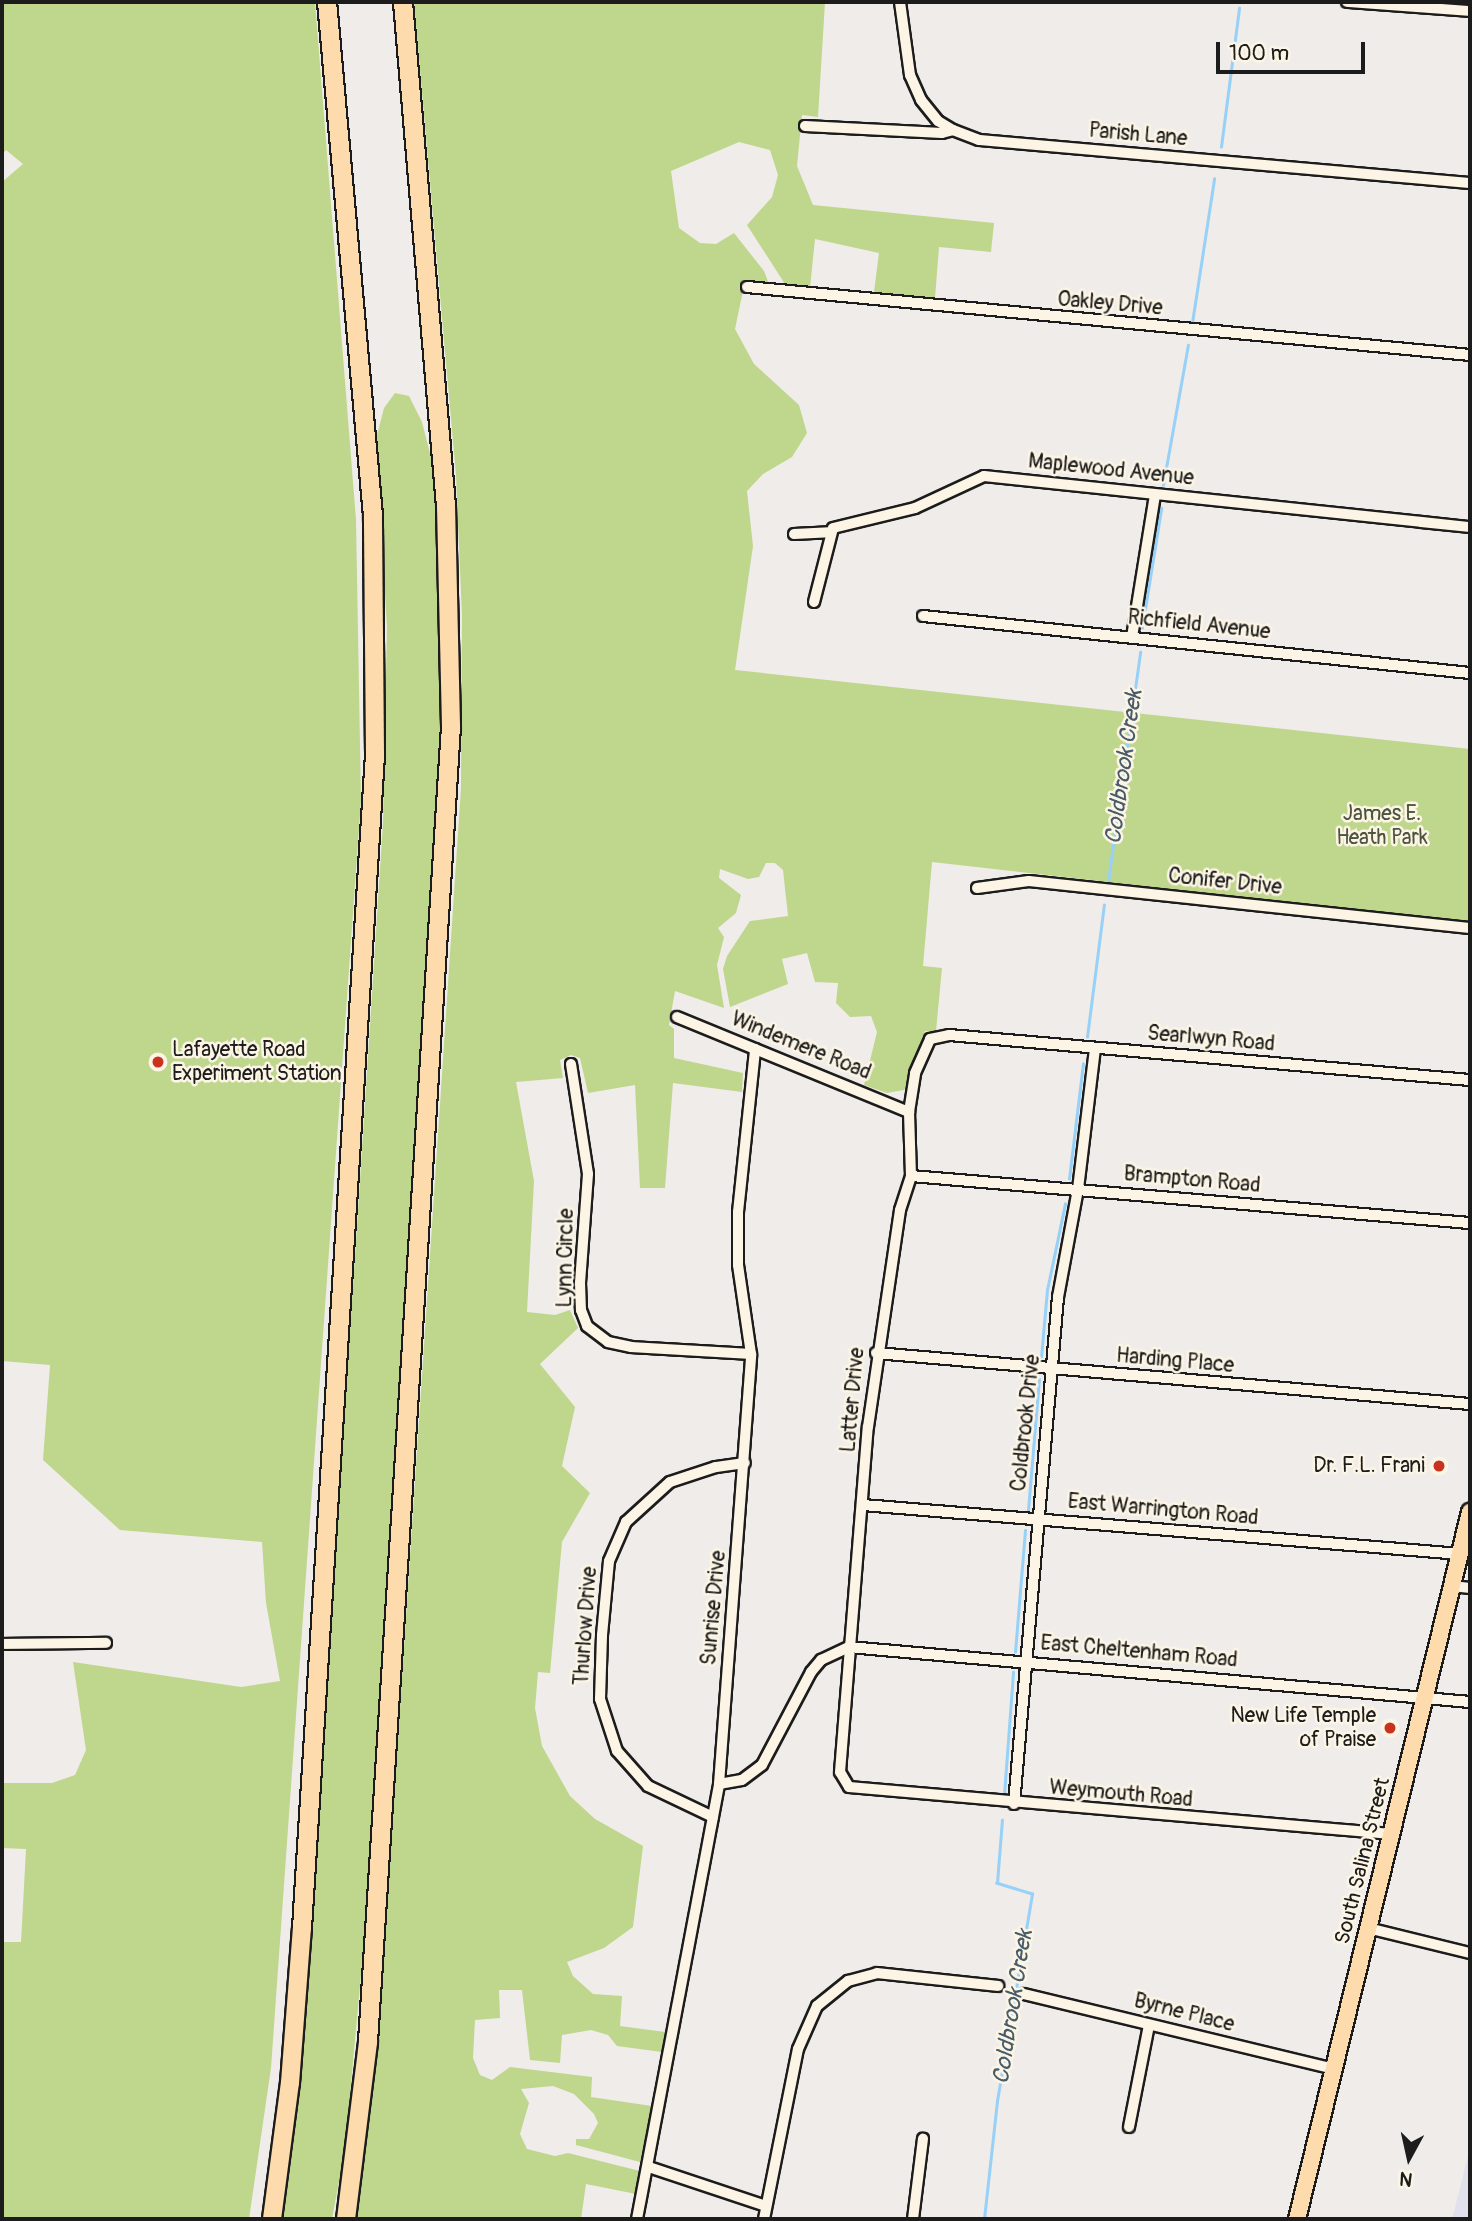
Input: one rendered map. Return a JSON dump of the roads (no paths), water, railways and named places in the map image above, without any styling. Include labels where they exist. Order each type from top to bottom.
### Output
[{"type":"highway","points":[[272,2219],[290,2083],[302,1928],[375,754],[373,516],[327,2]]},
{"type":"highway","points":[[346,2219],[368,2042],[451,726],[446,506],[403,2]]},
{"type":"main road","name":"South Salina Street","points":[[1297,2219],[1470,1512]]},
{"type":"street","points":[[900,2],[910,75],[921,100],[953,130]]},
{"type":"street","points":[[1347,2],[1470,11]]},
{"type":"street","name":"Parish Lane","points":[[805,126],[942,134],[953,130],[979,140],[1470,183]]},
{"type":"street","name":"Oakley Drive","points":[[747,287],[1470,355]]},
{"type":"street","name":"Maplewood Avenue","points":[[794,534],[829,532],[915,508],[984,476],[1470,527]]},
{"type":"street","points":[[1132,637],[1155,495]]},
{"type":"street","points":[[814,602],[829,532]]},
{"type":"street","name":"Richfield Avenue","points":[[923,616],[1470,673]]},
{"type":"street","name":"Conifer Drive","points":[[977,888],[1029,881],[1470,928]]},
{"type":"street","name":"Windemere Road","points":[[677,1017],[909,1112]]},
{"type":"street","name":"Searlwyn Road","points":[[949,1035],[1470,1080]]},
{"type":"street","name":"Latter Drive","points":[[849,1787],[840,1772],[876,1353],[900,1210],[911,1176],[909,1112],[922,1050],[930,1039],[949,1035]]},
{"type":"street","name":"Sunrise Drive","points":[[637,2219],[719,1784],[745,1463],[751,1354],[738,1265],[738,1212],[755,1049]]},
{"type":"street","name":"Coldbrook Drive","points":[[1014,1804],[1023,1660],[1058,1297],[1078,1189],[1095,1049]]},
{"type":"street","name":"Lynn Circle","points":[[571,1064],[588,1174],[580,1283],[581,1311],[587,1326],[608,1342],[631,1347],[751,1354]]},
{"type":"street","name":"Brampton Road","points":[[911,1176],[1470,1223]]},
{"type":"street","name":"Harding Place","points":[[876,1353],[1470,1404]]},
{"type":"street","name":"Thurlow Drive","points":[[713,1817],[648,1786],[617,1751],[600,1699],[602,1635],[609,1561],[626,1522],[670,1482],[716,1467],[745,1463]]},
{"type":"street","name":"East Warrington Road","points":[[863,1505],[1460,1554]]},
{"type":"street","points":[[1452,1586],[1470,1588]]},
{"type":"street","points":[[2,1644],[106,1643]]},
{"type":"street","points":[[719,1784],[742,1780],[762,1765],[811,1672],[830,1654],[849,1647]]},
{"type":"street","name":"East Cheltenham Road","points":[[849,1647],[1425,1695],[1470,1702]]},
{"type":"street","name":"Weymouth Road","points":[[849,1787],[1014,1804],[1391,1834]]},
{"type":"street","points":[[1368,1928],[1470,1953]]},
{"type":"street","points":[[764,2219],[798,2049],[809,2018],[834,1991],[860,1975],[921,1976],[998,1986]]},
{"type":"street","name":"Byrne Place","points":[[1024,1994],[1334,2069]]},
{"type":"street","points":[[1129,2127],[1149,2025]]},
{"type":"street","points":[[913,2219],[923,2139]]},
{"type":"street","points":[[649,2166],[766,2206]]},
{"type":"waterway","name":"Coldbrook Creek","points":[[1221,147],[1239,8]]},
{"type":"waterway","name":"Coldbrook Creek","points":[[1192,323],[1214,179]]},
{"type":"waterway","name":"Coldbrook Creek","points":[[1163,485],[1188,345]]},
{"type":"waterway","name":"Coldbrook Creek","points":[[1142,628],[1161,509]]},
{"type":"waterway","name":"Coldbrook Creek","points":[[1108,881],[1140,652]]},
{"type":"waterway","name":"Coldbrook Creek","points":[[1087,1037],[1104,905]]},
{"type":"waterway","name":"Coldbrook Creek","points":[[1069,1179],[1083,1064]]},
{"type":"waterway","name":"Coldbrook Creek","points":[[1041,1357],[1047,1290],[1065,1204]]},
{"type":"waterway","name":"Coldbrook Creek","points":[[1028,1510],[1039,1379]]},
{"type":"waterway","name":"Coldbrook Creek","points":[[1015,1652],[1025,1530]]},
{"type":"waterway","name":"Coldbrook Creek","points":[[1004,1795],[1013,1672]]},
{"type":"waterway","name":"Coldbrook Creek","points":[[984,2219],[997,2101],[1032,1894],[997,1883],[1002,1820]]},
{"type":"place","name":"Lafayette Road Experiment Station","points":[[158,1062]]},
{"type":"place","name":"Dr. F.L. Frani","points":[[1439,1466]]},
{"type":"place","name":"New Life Temple of Praise","points":[[1390,1728]]},
{"type":"park label","name":"James E. Heath Park","points":[[1382,826]]}]
